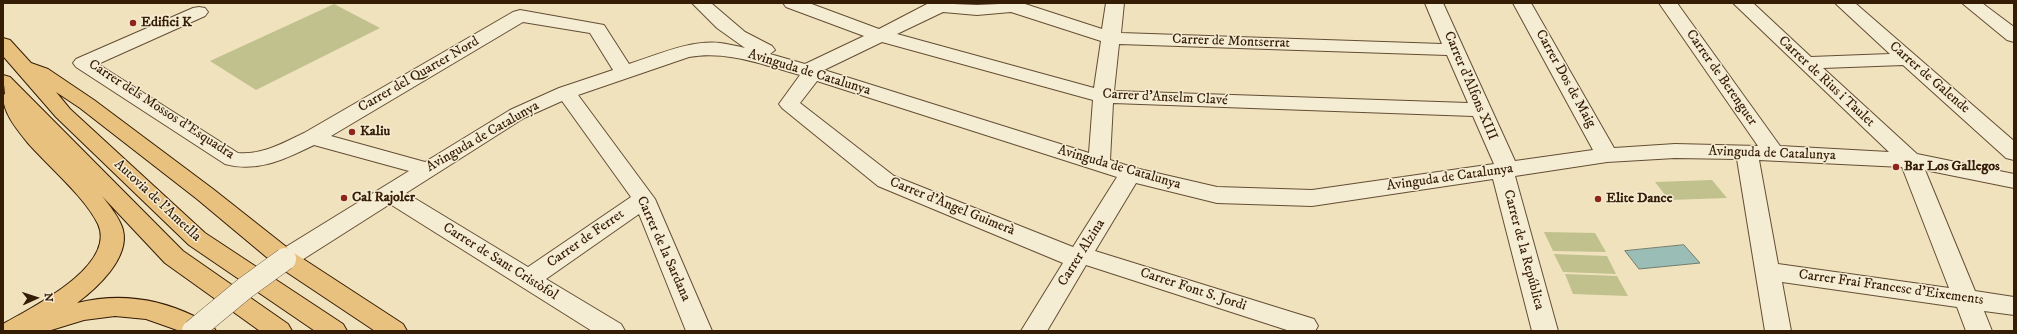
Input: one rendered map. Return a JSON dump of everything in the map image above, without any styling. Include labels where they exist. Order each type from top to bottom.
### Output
[{"type":"highway","name":"Autovia de l'Ametlla","points":[[3,44],[63,113],[197,239],[334,331]]},
{"type":"highway","points":[[25,68],[41,74],[87,104],[205,194],[285,259],[394,331]]},
{"type":"highway","name":"Autovia de l'Ametlla","points":[[3,82],[174,257],[279,331]]},
{"type":"highway","points":[[3,82],[11,103],[27,130],[86,193],[112,229],[113,237],[108,255],[92,276],[79,288],[12,331]]},
{"type":"highway","points":[[23,331],[58,317],[81,311],[120,306],[140,308],[162,313],[203,331]]},
{"type":"street","points":[[701,3],[723,24],[743,40],[790,60],[809,72],[939,4],[977,10],[1012,4]]},
{"type":"street","name":"Carrer d'Anselm Clavé","points":[[792,3],[878,35],[1103,97],[1480,110]]},
{"type":"street","points":[[1099,164],[1103,97],[1115,3]]},
{"type":"street","name":"Carrer d'Alfons XIII","points":[[1434,3],[1456,50],[1504,169]]},
{"type":"street","name":"Carrer Dos de Maig","points":[[1522,3],[1607,155]]},
{"type":"street","name":"Carrer de Berenguer","points":[[1668,3],[1774,153]]},
{"type":"street","name":"Carrer de Rius i Taulet","points":[[1742,3],[1910,160]]},
{"type":"street","name":"Carrer de Galende","points":[[1844,3],[2014,153]]},
{"type":"street","points":[[1971,3],[2014,36]]},
{"type":"street","name":"Carrer de Montserrat","points":[[1012,4],[1111,38],[1456,50]]},
{"type":"street","name":"Carrer dels Mossos d'Esquadra","points":[[199,12],[83,62],[233,159],[252,161],[278,154],[312,138]]},
{"type":"street","name":"Carrer del Quarter Nord","points":[[312,138],[520,16],[597,29],[629,70]]},
{"type":"street","name":"Avinguda de Catalunya","points":[[193,331],[245,288],[285,259],[426,169],[517,114],[566,92],[629,70],[686,52],[702,49],[720,49],[747,54],[809,72],[1130,174],[1217,195],[1312,198],[1607,155],[1675,151],[1774,153],[1910,160],[2014,181]]},
{"type":"street","points":[[1805,63],[1908,59]]},
{"type":"street","name":"Carrer d'Àngel Guimerà","points":[[809,72],[789,104],[886,181],[1080,257]]},
{"type":"street","name":"Carrer de la Sardana","points":[[566,92],[644,199],[699,331]]},
{"type":"street","points":[[312,138],[426,169]]},
{"type":"street","points":[[1747,153],[1769,271],[1778,331]]},
{"type":"street","points":[[1910,160],[1979,331]]},
{"type":"street","name":"Carrer de la República","points":[[1504,169],[1545,331]]},
{"type":"street","name":"Carrer Alzina","points":[[1034,331],[1130,174]]},
{"type":"street","name":"Carrer de Sant Cristòfol","points":[[389,193],[612,331]]},
{"type":"street","name":"Carrer de Ferret","points":[[528,279],[644,199]]},
{"type":"street","name":"Carrer Font S. Jordi","points":[[1080,257],[1305,326]]},
{"type":"street","name":"Carrer Frai Francesc d'Eixements","points":[[1769,271],[2014,306]]},
{"type":"green space","points":[[334,4],[380,28],[256,90],[210,61]]},
{"type":"green space","points":[[1712,180],[1727,198],[1669,200],[1655,182]]},
{"type":"green space","points":[[1544,232],[1595,233],[1606,252],[1553,251]]},
{"type":"green space","points":[[1554,254],[1607,256],[1616,274],[1563,272]]},
{"type":"green space","points":[[1565,274],[1617,276],[1628,296],[1573,294]]},
{"type":"water","points":[[1684,245],[1700,263],[1639,269],[1625,251]]},
{"type":"place","name":"Edifici K","points":[[133,23]]},
{"type":"place","name":"Kaliu","points":[[352,132]]},
{"type":"place","name":"Bar Los Gallegos","points":[[1896,167]]},
{"type":"place","name":"Cal Rajoler","points":[[344,198]]},
{"type":"place","name":"Elite Dance","points":[[1598,199]]}]
